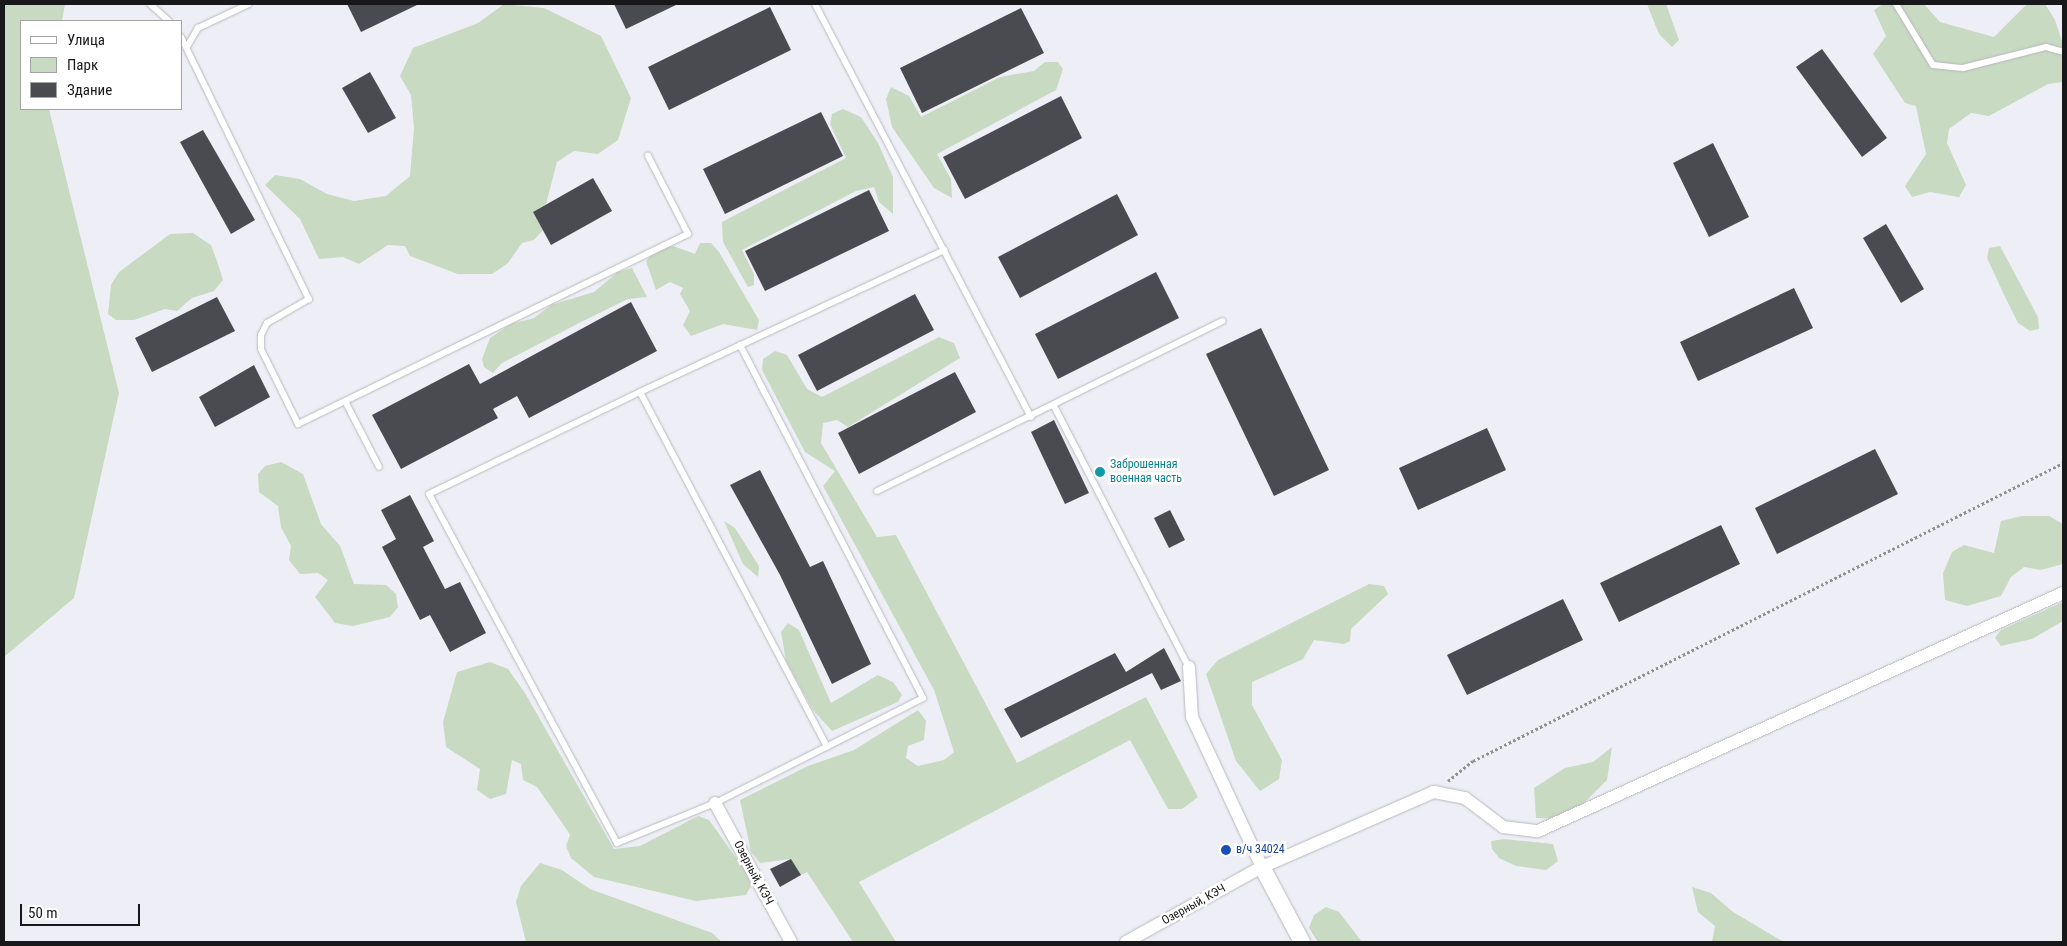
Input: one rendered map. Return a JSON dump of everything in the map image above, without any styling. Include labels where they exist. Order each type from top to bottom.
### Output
[{"type":"street","points":[[1434,792],[1465,798],[1503,827],[1538,831],[2063,593]]},
{"type":"street","points":[[1189,667],[1192,717],[1262,867],[1302,942]]},
{"type":"street","name":"Озерный, КЭЧ","points":[[1126,942],[1143,938],[1262,867],[1434,792]]},
{"type":"street","name":"Озерный, КЭЧ","points":[[715,803],[791,942]]},
{"type":"lane","points":[[150,4],[169,20]]},
{"type":"lane","points":[[188,46],[198,28],[249,4]]},
{"type":"lane","points":[[815,4],[1032,417]]},
{"type":"lane","points":[[1896,4],[1933,65],[1963,68],[2046,47],[2063,52]]},
{"type":"lane","points":[[182,38],[188,46],[309,299],[267,323],[261,350],[298,424],[688,234],[648,156]]},
{"type":"lane","points":[[740,345],[922,698],[715,803],[617,843],[430,494],[640,392],[740,345],[944,250]]},
{"type":"lane","points":[[877,491],[1032,417],[1222,321]]},
{"type":"lane","points":[[640,392],[826,747]]},
{"type":"lane","points":[[345,401],[379,467]]},
{"type":"lane","points":[[1054,406],[1189,667]]},
{"type":"path","points":[[1434,792],[1473,760],[2063,463]]},
{"type":"green space","points":[[4,4],[65,4],[62,20],[20,20],[20,110],[49,110],[119,393],[74,598],[4,657]]},
{"type":"green space","points":[[504,4],[544,8],[601,36],[631,98],[618,140],[598,154],[574,151],[557,162],[546,204],[533,212],[543,230],[534,240],[522,243],[508,263],[492,274],[458,274],[410,256],[405,246],[388,245],[359,264],[343,257],[319,259],[300,219],[265,185],[275,175],[300,179],[327,194],[354,201],[386,196],[410,176],[414,128],[411,95],[400,76],[413,48],[478,23]]},
{"type":"green space","points":[[1647,4],[1666,4],[1679,40],[1672,47],[1659,34]]},
{"type":"green space","points":[[1883,4],[1924,4],[1940,22],[1994,37],[2027,4],[2045,4],[2055,20],[2063,44],[2063,82],[2048,84],[1989,116],[1971,113],[1949,129],[1947,143],[1966,185],[1959,197],[1930,192],[1912,197],[1905,186],[1926,154],[1916,106],[1905,103],[1873,54],[1886,36],[1874,10]]},
{"type":"green space","points":[[1045,62],[1058,62],[1063,69],[1056,90],[937,154],[951,179],[952,198],[934,188],[892,127],[886,99],[891,87],[909,96],[921,117],[1000,77],[1034,71]]},
{"type":"green space","points":[[843,109],[861,117],[878,143],[893,177],[893,214],[879,202],[874,187],[856,191],[742,250],[754,274],[754,285],[748,287],[723,242],[722,222],[846,158],[830,124],[832,114]]},
{"type":"green space","points":[[193,233],[211,245],[217,261],[223,280],[214,291],[192,298],[177,311],[165,309],[134,320],[116,320],[108,314],[111,285],[119,272],[170,234]]},
{"type":"green space","points":[[700,243],[711,243],[719,252],[759,320],[757,330],[723,324],[691,336],[683,325],[690,311],[680,294],[683,288],[670,282],[656,290],[646,261],[655,251],[673,246],[695,254]]},
{"type":"green space","points":[[2000,246],[2038,317],[2039,329],[2030,331],[2018,323],[2006,299],[1987,258],[1989,248]]},
{"type":"green space","points":[[632,268],[647,297],[628,299],[583,321],[502,363],[493,373],[484,367],[482,359],[490,338],[511,324],[534,318],[551,305],[594,292],[618,272]]},
{"type":"green space","points":[[939,337],[954,343],[960,358],[848,427],[837,420],[823,423],[821,443],[877,537],[896,535],[1017,763],[1146,697],[1198,797],[1182,809],[1168,809],[1130,740],[859,882],[896,942],[853,942],[807,872],[801,875],[791,859],[760,863],[751,852],[740,800],[808,766],[854,750],[918,710],[926,721],[924,740],[908,746],[906,758],[918,766],[944,760],[954,752],[934,690],[823,486],[835,471],[805,452],[762,370],[763,359],[775,351],[787,355],[807,389],[822,397]]},
{"type":"green space","points":[[281,462],[303,474],[321,524],[340,546],[354,584],[386,585],[396,594],[398,607],[390,617],[353,626],[335,623],[315,597],[328,580],[318,573],[300,574],[289,560],[291,546],[281,527],[278,506],[259,492],[258,474],[265,466]]},
{"type":"green space","points":[[2022,516],[2049,516],[2063,524],[2063,564],[2041,570],[2024,567],[2011,577],[2001,596],[1967,606],[1945,600],[1943,573],[1952,552],[1964,545],[1994,553],[2001,521]]},
{"type":"green space","points":[[724,521],[735,528],[759,566],[758,577],[743,564]]},
{"type":"green space","points":[[1369,584],[1384,586],[1388,594],[1351,629],[1350,641],[1344,644],[1314,640],[1303,659],[1252,682],[1252,705],[1282,760],[1279,779],[1260,791],[1236,761],[1206,674],[1218,660]]},
{"type":"green space","points":[[2063,602],[2063,621],[2032,639],[2001,646],[1995,638],[2001,630]]},
{"type":"green space","points":[[788,623],[799,630],[831,703],[878,675],[893,682],[902,695],[898,702],[832,731],[813,710],[786,661],[781,632]]},
{"type":"green space","points":[[490,662],[508,669],[525,693],[614,849],[640,846],[698,816],[709,820],[747,873],[751,886],[746,895],[696,901],[594,877],[571,858],[566,846],[570,835],[567,830],[537,787],[523,780],[521,764],[512,760],[506,794],[490,799],[477,790],[480,769],[446,747],[443,722],[457,672]]},
{"type":"green space","points":[[1612,747],[1607,780],[1584,803],[1564,819],[1536,818],[1534,788],[1565,768],[1593,762]]},
{"type":"green space","points":[[1504,839],[1553,844],[1558,861],[1546,870],[1516,866],[1499,858],[1492,849],[1491,841]]},
{"type":"green space","points":[[540,863],[562,870],[590,889],[712,933],[722,942],[526,942],[516,902],[521,886]]},
{"type":"green space","points":[[1692,887],[1711,893],[1733,912],[1784,942],[1712,942],[1715,926],[1698,912]]},
{"type":"green space","points":[[1326,907],[1339,912],[1362,942],[1318,942],[1309,928],[1314,915]]},
{"type":"building","points":[[347,4],[419,4],[361,32]]},
{"type":"building","points":[[614,4],[678,4],[626,29]]},
{"type":"building","points":[[770,7],[791,50],[669,110],[648,67]]},
{"type":"building","points":[[1021,8],[1044,53],[922,113],[900,68]]},
{"type":"building","points":[[1822,49],[1887,138],[1862,157],[1796,67]]},
{"type":"building","points":[[370,72],[396,118],[368,133],[342,88]]},
{"type":"building","points":[[1061,96],[1082,138],[965,199],[943,157]]},
{"type":"building","points":[[821,112],[843,156],[725,214],[703,169]]},
{"type":"building","points":[[203,130],[255,220],[231,234],[180,142]]},
{"type":"building","points":[[1713,143],[1749,217],[1709,237],[1673,163]]},
{"type":"building","points":[[593,178],[612,211],[551,245],[533,212]]},
{"type":"building","points":[[869,190],[889,231],[765,291],[745,251]]},
{"type":"building","points":[[1117,194],[1138,235],[1020,298],[998,257]]},
{"type":"building","points":[[1886,224],[1924,289],[1901,303],[1863,238]]},
{"type":"building","points":[[1156,272],[1179,318],[1058,379],[1035,334]]},
{"type":"building","points":[[1794,288],[1813,328],[1698,381],[1680,342]]},
{"type":"building","points":[[915,294],[934,330],[817,391],[798,355]]},
{"type":"building","points":[[217,297],[235,331],[152,372],[135,338]]},
{"type":"building","points":[[631,302],[657,351],[529,418],[517,396],[493,409],[498,418],[401,469],[372,415],[469,364],[480,384]]},
{"type":"building","points":[[1261,328],[1329,470],[1274,496],[1206,354]]},
{"type":"building","points":[[254,365],[270,397],[215,427],[199,397]]},
{"type":"building","points":[[955,372],[976,412],[859,474],[838,433]]},
{"type":"building","points":[[1054,420],[1089,493],[1065,504],[1031,432]]},
{"type":"building","points":[[1487,428],[1506,470],[1418,510],[1399,468]]},
{"type":"building","points":[[1875,449],[1898,494],[1777,554],[1755,508]]},
{"type":"building","points":[[760,470],[810,567],[823,561],[871,664],[832,684],[780,575],[730,485]]},
{"type":"building","points":[[410,495],[434,541],[423,547],[445,589],[460,582],[486,633],[450,652],[430,615],[420,620],[382,547],[396,539],[381,510]]},
{"type":"building","points":[[1170,510],[1185,540],[1169,548],[1154,518]]},
{"type":"building","points":[[1721,525],[1740,564],[1619,622],[1600,583]]},
{"type":"building","points":[[1563,599],[1583,640],[1467,695],[1447,655]]},
{"type":"building","points":[[1164,648],[1181,681],[1161,690],[1152,673],[1021,738],[1004,709],[1115,653],[1126,672]]},
{"type":"building","points":[[791,859],[801,875],[780,887],[770,869]]},
{"type":"place","name":"Заброшенная военная часть","points":[[1100,472]]},
{"type":"place","name":"в/ч 34024","points":[[1226,850]]}]
